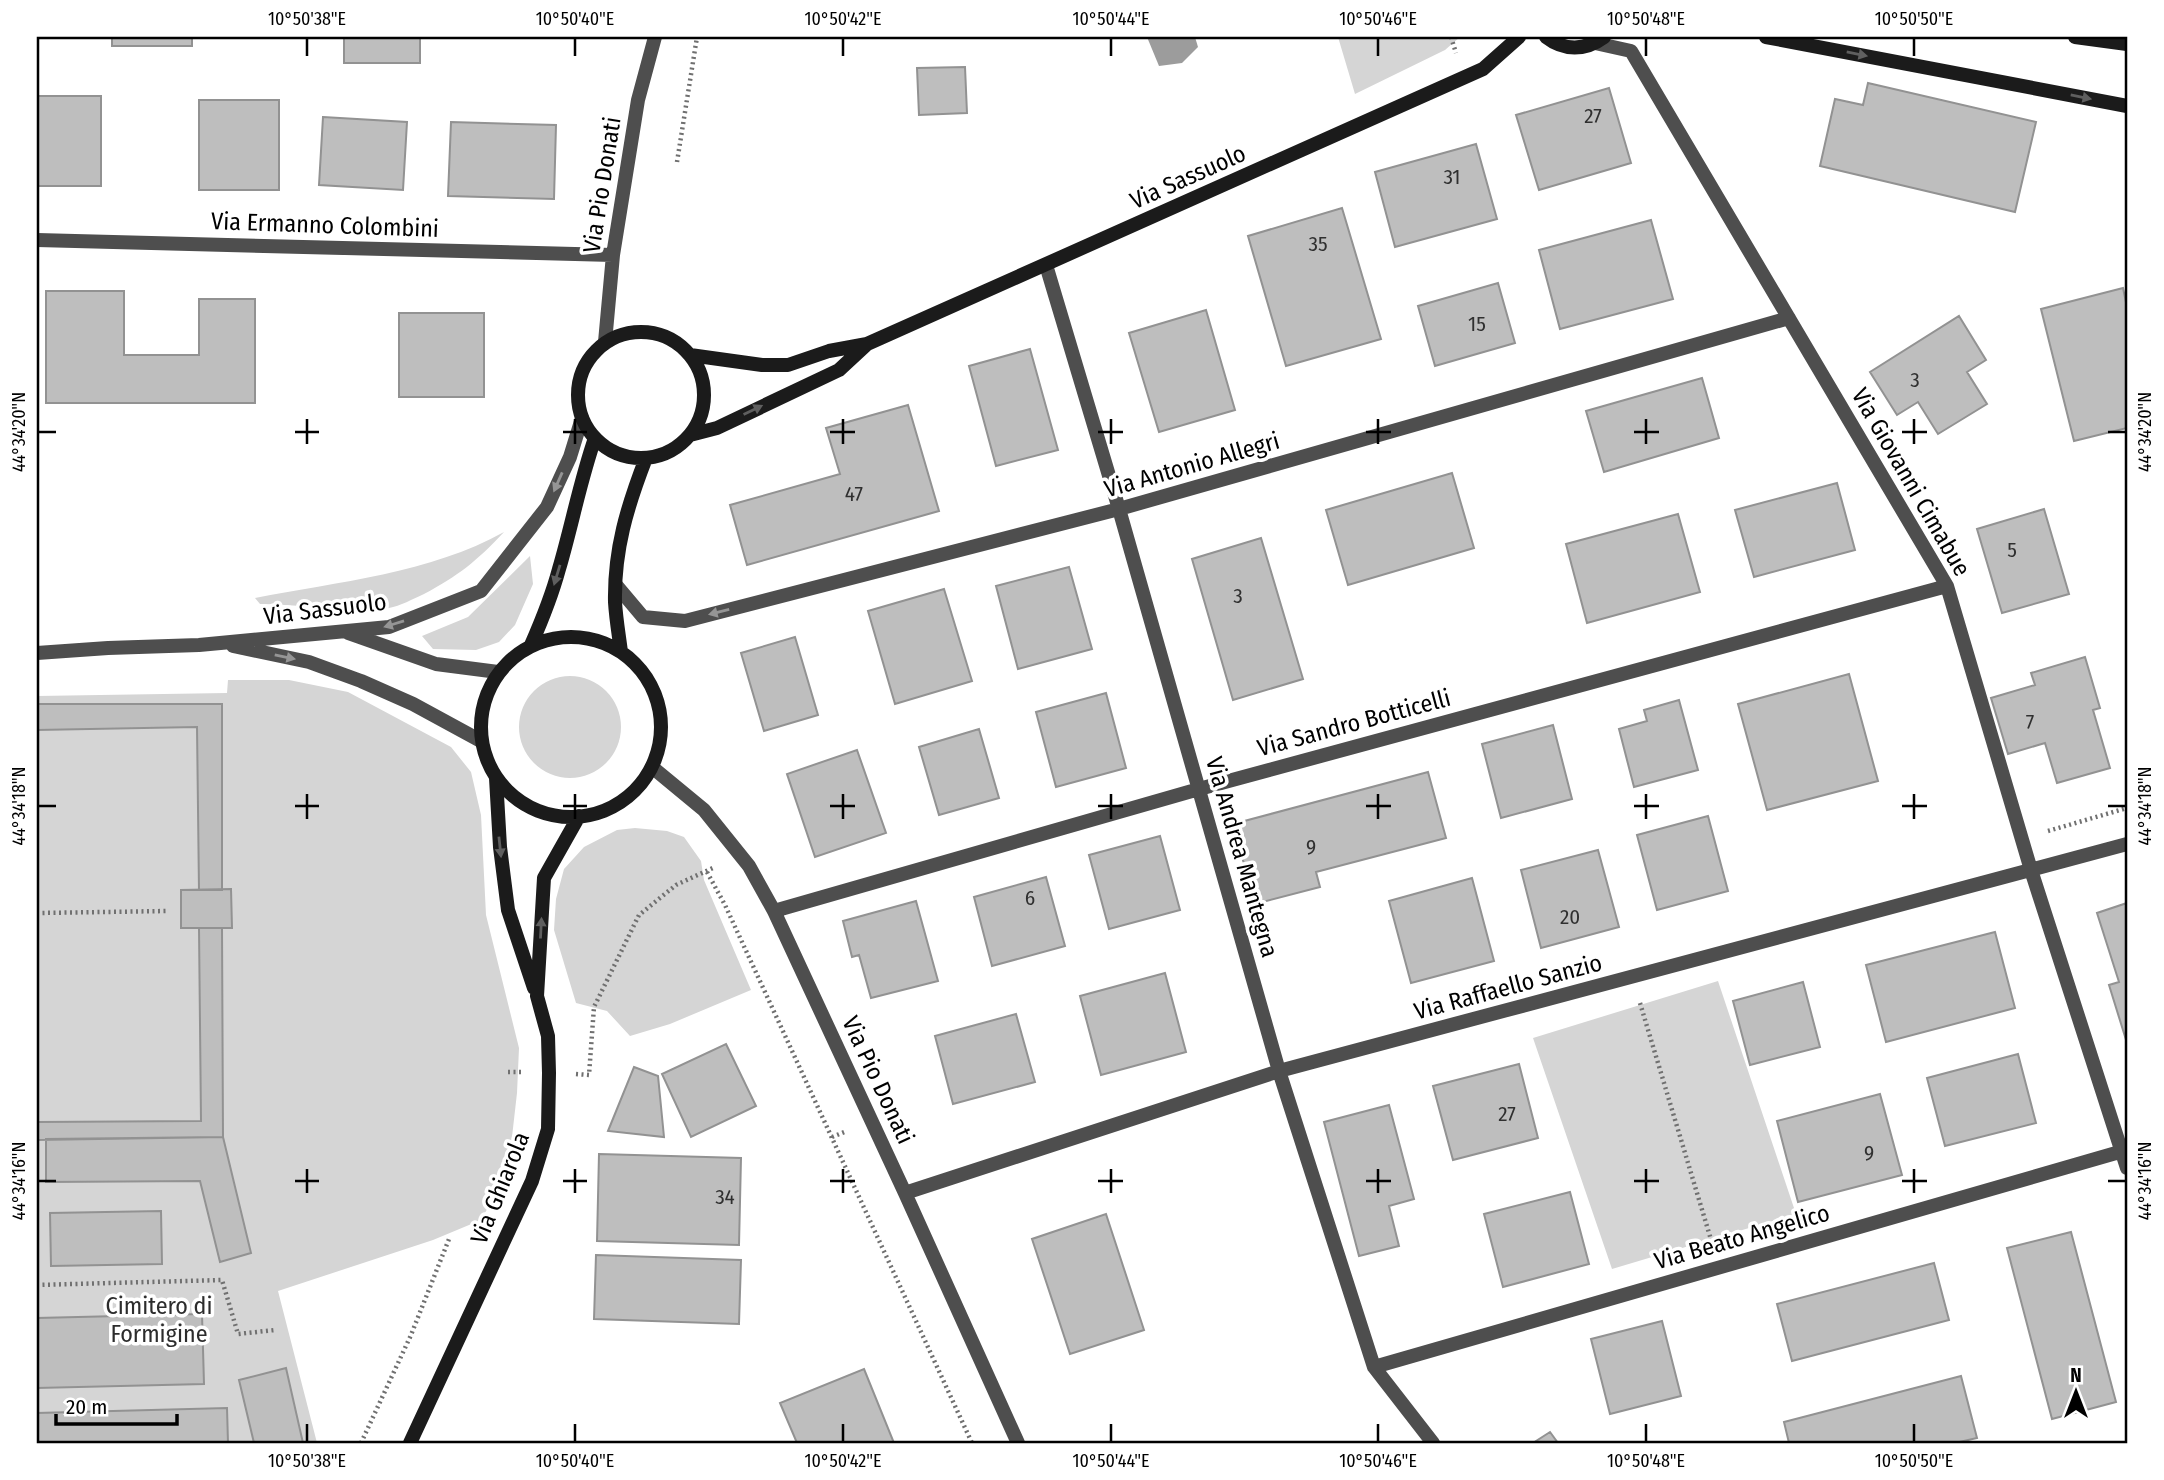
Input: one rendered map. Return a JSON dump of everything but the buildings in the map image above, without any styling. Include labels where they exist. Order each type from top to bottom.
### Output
[{"type":"street","name":"Via Pio Donati","points":[[605,342],[613,255],[638,100],[655,37]]},
{"type":"street","name":"Via Sassuolo","points":[[690,355],[762,365],[788,365],[829,351],[867,344],[1483,69],[1519,37]]},
{"type":"street","points":[[1546,37],[1567,48],[1581,48],[1599,40]]},
{"type":"street","points":[[1766,37],[2127,106]]},
{"type":"street","points":[[2075,37],[2127,44]]},
{"type":"street","name":"Via Giovanni Cimabue","points":[[1599,40],[1631,51],[1947,586],[2031,870],[2127,1168]]},
{"type":"street","name":"Via Ermanno Colombini","points":[[37,240],[613,255]]},
{"type":"street","name":"Via Andrea Mantegna","points":[[1046,265],[1119,509],[1279,1071],[1374,1367],[1433,1443]]},
{"type":"street","name":"Via Antonio Allegri","points":[[616,585],[643,617],[685,621],[1119,509],[1789,318]]},
{"type":"street","points":[[647,332],[670,339],[681,345],[690,355],[701,374],[705,393],[703,410],[690,435],[672,451],[646,458],[625,456],[595,439],[582,418],[578,388],[584,367],[599,347],[619,335],[647,332]]},
{"type":"street","name":"Via Sassuolo","points":[[690,435],[717,428],[839,370],[867,344]]},
{"type":"street","name":"Via Sassuolo","points":[[37,653],[218,643],[389,627],[481,591],[547,507],[570,457],[582,418]]},
{"type":"street","points":[[531,645],[559,570],[584,470],[595,439]]},
{"type":"street","points":[[621,652],[615,603],[617,556],[628,504],[646,458]]},
{"type":"street","name":"Via Sandro Botticelli","points":[[774,911],[1199,789],[1947,586]]},
{"type":"street","points":[[345,631],[436,664],[498,672]]},
{"type":"street","points":[[568,636],[587,638],[621,652],[647,678],[656,695],[661,731],[659,750],[652,767],[641,785],[626,799],[607,810],[567,817],[547,814],[527,806],[510,794],[496,779],[486,760],[481,741],[483,705],[486,693],[498,672],[513,656],[531,645],[549,639],[568,636]]},
{"type":"street","name":"Via Sassuolo","points":[[218,643],[309,662],[361,681],[413,704],[481,741]]},
{"type":"street","name":"Via Pio Donati","points":[[652,767],[704,810],[749,866],[774,911],[1018,1443]]},
{"type":"street","points":[[496,779],[500,847],[509,910],[537,996]]},
{"type":"street","name":"Via Ghiarola","points":[[410,1443],[532,1181],[548,1129],[548,1035],[537,996],[544,878],[579,816]]},
{"type":"street","name":"Via Raffaello Sanzio","points":[[905,1193],[1279,1071],[2127,844]]},
{"type":"street","name":"Via Beato Angelico","points":[[1374,1367],[2123,1151]]},
{"type":"path","points":[[677,162],[697,37]]},
{"type":"path","points":[[590,1075],[594,1007],[639,915],[676,885],[707,872],[725,905],[972,1443]]},
{"type":"path","points":[[37,913],[167,911]]},
{"type":"path","points":[[1641,1008],[1719,1268]]},
{"type":"path","points":[[361,1443],[411,1335],[449,1239]]},
{"type":"path","points":[[37,1285],[222,1280],[238,1334],[275,1330]]},
{"type":"green space","points":[[1338,37],[1460,37],[1445,50],[1355,94]]},
{"type":"green space","points":[[504,532],[476,560],[447,581],[393,607],[373,610],[260,604],[255,598],[415,567],[476,546]]},
{"type":"green space","points":[[530,556],[533,584],[515,625],[499,642],[476,650],[433,649],[422,636],[468,617]]},
{"type":"green space","points":[[570,676],[589,680],[606,691],[617,708],[621,727],[617,746],[606,763],[589,774],[570,778],[551,774],[534,763],[523,746],[519,727],[523,708],[534,691],[551,680]]},
{"type":"green space","name":"Cimitero di Formigine","points":[[228,680],[289,680],[348,692],[451,747],[471,772],[481,815],[486,915],[519,1048],[508,1172],[481,1220],[433,1240],[278,1291],[317,1443],[37,1443],[37,696],[227,693]]},
{"type":"green space","points":[[635,828],[667,831],[684,837],[701,861],[704,880],[751,990],[670,1024],[630,1036],[607,1011],[576,1003],[554,930],[556,899],[564,869],[584,847],[617,830]]},
{"type":"green space","points":[[1718,981],[1796,1214],[1612,1269],[1533,1038]]},
{"type":"shaded area","points":[[1147,37],[1195,37],[1198,47],[1182,63],[1159,66]]}]
